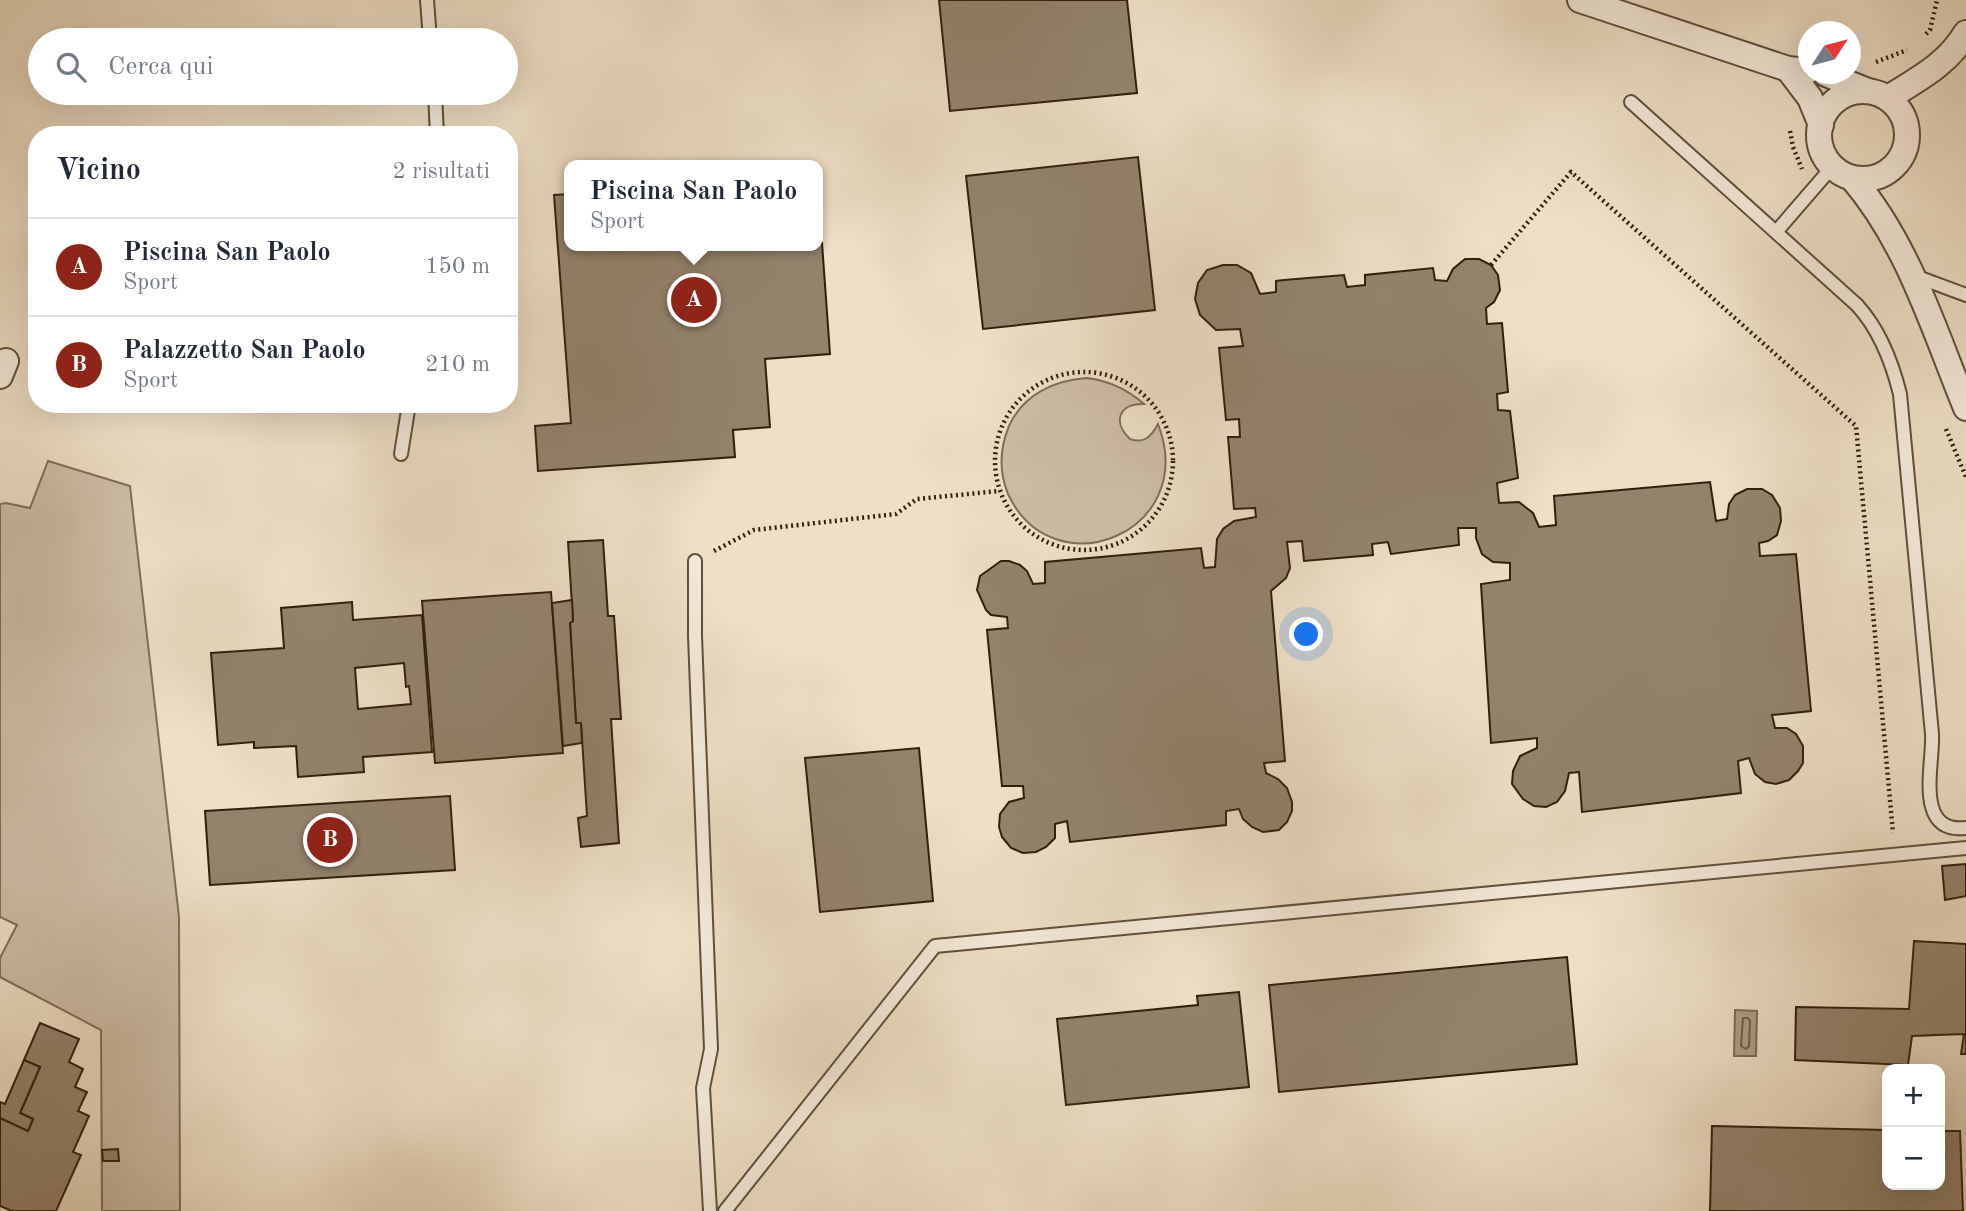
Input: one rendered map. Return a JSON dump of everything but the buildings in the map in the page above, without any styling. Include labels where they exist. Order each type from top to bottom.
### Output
[{"type":"street","points":[[1580,0],[1798,70]]},
{"type":"street","points":[[1821,125],[1829,108],[1842,96],[1878,95],[1938,67],[1966,33]]},
{"type":"street","points":[[1804,84],[1821,125],[1821,142],[1834,176],[1870,199],[1911,274],[1966,408]]},
{"type":"street","points":[[1834,176],[1873,178],[1888,172],[1899,159],[1907,136],[1905,121],[1899,109],[1878,95],[1851,84]]},
{"type":"street","points":[[1888,172],[1890,198],[1911,274]]},
{"type":"lane","points":[[427,0],[429,28]]},
{"type":"lane","points":[[1631,102],[1867,316],[1882,342],[1895,376],[1901,410],[1931,734],[1928,780],[1934,811],[1945,826],[1953,829],[1966,828]]},
{"type":"lane","points":[[436,105],[437,126]]},
{"type":"lane","points":[[1776,232],[1834,176]]},
{"type":"lane","points":[[1911,274],[1966,295]]},
{"type":"lane","points":[[401,454],[408,413]]},
{"type":"lane","points":[[695,561],[711,1049],[703,1088],[710,1211]]},
{"type":"lane","points":[[725,1211],[935,946],[1966,848]]},
{"type":"path","points":[[1922,39],[1930,30],[1937,0]]},
{"type":"path","points":[[1870,62],[1879,62],[1913,47]]},
{"type":"path","points":[[1789,121],[1798,162],[1805,174],[1834,176]]},
{"type":"path","points":[[1490,265],[1571,172],[1856,426],[1895,855]]},
{"type":"path","points":[[1078,371],[1097,372],[1126,382],[1153,404],[1168,431],[1173,463],[1167,494],[1160,508],[1128,538],[1107,546],[1063,549],[1038,538],[1011,513],[999,491],[995,463],[1000,431],[1017,403],[1032,389],[1051,378],[1078,371]]},
{"type":"path","points":[[1944,424],[1966,477]]},
{"type":"path","points":[[695,561],[754,530],[897,514],[917,499],[999,491]]},
{"type":"shaded area","points":[[1087,378],[1118,386],[1144,404],[1124,410],[1121,426],[1130,439],[1139,441],[1150,436],[1158,424],[1165,462],[1159,495],[1141,520],[1116,536],[1086,543],[1056,539],[1029,523],[1008,494],[1002,460],[1009,426],[1022,406],[1052,386]]},
{"type":"shaded area","points":[[48,461],[130,486],[179,917],[180,1211],[102,1211],[101,1030],[0,977],[0,958],[17,925],[0,917],[0,504],[30,508]]},
{"type":"water","points":[[1735,1010],[1757,1011],[1756,1056],[1734,1056]]},
{"type":"place","name":"Piscina San Paolo","points":[[694,300]]},
{"type":"place","name":"Palazzetto San Paolo","points":[[330,840]]}]
